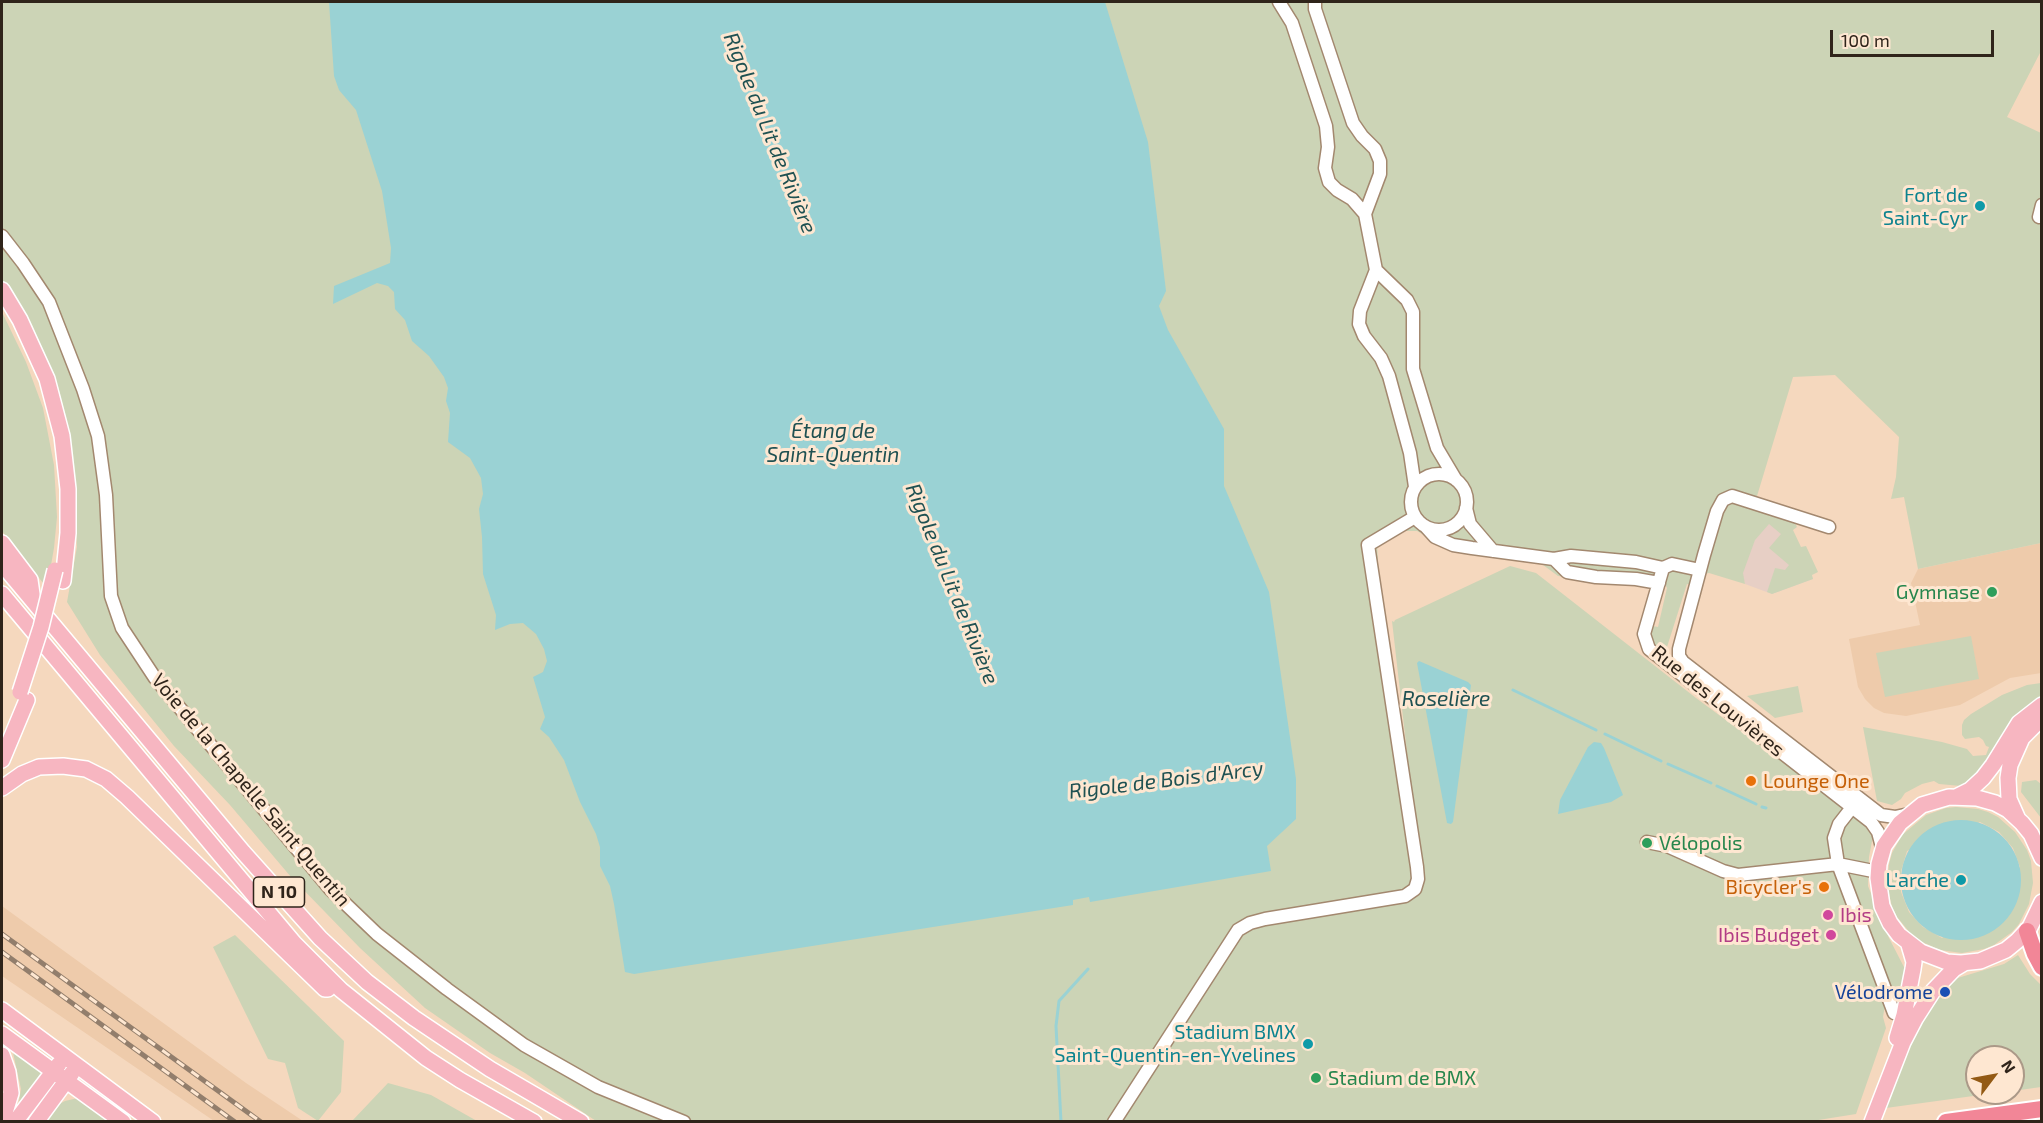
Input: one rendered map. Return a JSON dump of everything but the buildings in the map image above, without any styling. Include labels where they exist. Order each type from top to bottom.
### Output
[{"type":"highway","points":[[2027,931],[2042,967]]},
{"type":"highway","points":[[1946,1122],[2042,1109]]},
{"type":"main road","points":[[2,290],[20,320],[46,379],[62,435],[68,489],[68,533],[59,575],[41,627],[23,696],[2,760]]},
{"type":"main road","points":[[2,306],[37,380],[52,436],[59,485],[59,575]]},
{"type":"main road","points":[[2,543],[30,580],[33,602]]},
{"type":"main road","name":"N 10","points":[[2,564],[243,852],[320,938],[367,982],[414,1018],[490,1069],[581,1122]]},
{"type":"main road","name":"N 10","points":[[2,594],[294,943],[341,990],[370,1016],[426,1058],[534,1122]]},
{"type":"main road","points":[[2,739],[23,696]]},
{"type":"main road","points":[[2042,705],[2019,723],[1993,765],[1970,790],[1958,796],[1931,802],[1909,814],[1894,830],[1883,851],[1878,872],[1879,892],[1886,915],[1899,935],[1909,945],[1938,960],[1964,963],[1985,960],[1998,955],[2027,931],[2042,902]]},
{"type":"main road","points":[[2042,718],[2022,738],[2010,765],[2008,778],[2011,807],[2033,838],[2042,858]]},
{"type":"main road","points":[[2,788],[22,774],[39,767],[63,766],[86,769],[106,779],[325,989],[341,990]]},
{"type":"main road","points":[[1958,796],[1991,802],[2019,819]]},
{"type":"main road","points":[[1872,1122],[1879,1089],[1904,1015],[1914,962],[1909,945]]},
{"type":"main road","points":[[1862,1122],[1915,1019],[1933,991],[1954,969],[1964,963]]},
{"type":"main road","points":[[2,1010],[153,1122]]},
{"type":"main road","points":[[2,1034],[123,1122]]},
{"type":"main road","points":[[2,1055],[8,1072],[10,1093],[2,1122]]},
{"type":"main road","points":[[15,1122],[60,1064],[77,1065]]},
{"type":"main road","points":[[36,1122],[77,1065]]},
{"type":"street","points":[[1279,2],[1293,22],[1326,126],[1328,147],[1325,168],[1329,182],[1352,199],[1365,214],[1376,270],[1360,311],[1359,324],[1389,375],[1410,453],[1415,487],[1411,502],[1415,517],[1435,537],[1453,545],[1554,559],[1571,556],[1636,562],[1664,568],[1672,564],[1700,570]]},
{"type":"street","points":[[1316,2],[1315,9],[1353,123],[1375,149],[1380,160],[1380,174],[1365,214]]},
{"type":"street","name":"Voie de la Chapelle Saint Quentin","points":[[2,237],[49,302],[83,389],[98,436],[106,495],[111,596],[122,628],[155,678],[330,889],[377,934],[447,989],[524,1044],[598,1088],[684,1122]]},
{"type":"street","points":[[1376,270],[1407,300],[1413,312],[1413,369],[1437,448],[1465,492],[1470,524],[1493,552]]},
{"type":"street","points":[[1415,487],[1421,480],[1438,474],[1448,475],[1456,480]]},
{"type":"street","name":"Rue des Louvières","points":[[1829,527],[1732,496],[1723,500],[1717,511],[1700,570],[1679,656],[1683,662],[1856,802],[1874,826],[1883,851]]},
{"type":"street","points":[[1425,526],[1433,530],[1450,528],[1458,523],[1466,508]]},
{"type":"street","points":[[1114,1122],[1238,930],[1250,922],[1405,896],[1415,889],[1418,879],[1417,867],[1368,545],[1415,517]]},
{"type":"street","points":[[1554,559],[1567,572],[1659,583]]},
{"type":"street","points":[[1596,577],[1591,573],[1589,566],[1592,560],[1598,559]]},
{"type":"street","name":"Rue des Louvières","points":[[1664,568],[1644,634],[1649,649],[1856,802],[1885,816],[1895,817],[1909,814]]},
{"type":"street","points":[[1856,802],[1839,824],[1834,838],[1838,864],[1894,1013]]},
{"type":"street","points":[[1647,842],[1667,846],[1723,871],[1738,875],[1838,864],[1878,872]]},
{"type":"shaded area","points":[[1751,516],[1789,525],[1813,579],[1772,594],[1745,584],[1738,557]]},
{"type":"shaded area","points":[[2041,543],[2041,673],[2010,678],[1960,705],[1906,716],[1884,713],[1874,708],[1865,699],[1858,687],[1849,639],[1920,625],[1911,583],[1918,569]]},
{"type":"shaded area","points":[[2,906],[246,1083],[303,1121],[214,1121],[2,976]]},
{"type":"green space","points":[[2,2],[2041,2],[2041,51],[2007,117],[2041,133],[2041,543],[1918,569],[1904,497],[1891,499],[1896,477],[1899,437],[1835,375],[1793,377],[1754,506],[1792,517],[1797,527],[1793,530],[1801,547],[1806,546],[1818,572],[1812,575],[1813,579],[1772,594],[1767,592],[1775,568],[1785,570],[1789,565],[1769,548],[1781,534],[1769,524],[1755,540],[1743,573],[1745,584],[1709,573],[1692,585],[1687,584],[1667,647],[1666,657],[1654,644],[1651,634],[1653,626],[1658,627],[1667,588],[1665,584],[1663,588],[1558,576],[1539,562],[1438,543],[1417,531],[1400,531],[1377,543],[1379,582],[1412,796],[1392,621],[1510,566],[1536,573],[1696,698],[1868,825],[1873,836],[1869,857],[1868,886],[1889,938],[1905,969],[1900,1007],[1889,981],[1883,1017],[1886,1028],[1856,1114],[1806,1122],[596,1121],[425,1008],[360,948],[291,877],[230,805],[174,746],[100,655],[67,602],[77,547],[70,434],[58,387],[32,333],[2,281]]},
{"type":"green space","points":[[2,312],[26,362],[43,408],[54,465],[57,517],[47,588],[2,531]]},
{"type":"green space","points":[[1971,636],[1979,679],[1885,697],[1876,653]]},
{"type":"green space","points":[[2041,683],[2041,698],[1980,778],[1961,786],[1939,784],[1934,781],[1922,784],[1905,793],[1892,805],[1877,801],[1863,727],[1942,742],[1967,749],[1973,756],[1986,755],[1989,747],[1983,740],[1979,737],[1965,739],[1962,735],[1964,720],[2002,695],[2027,685]]},
{"type":"green space","points":[[1798,686],[1803,712],[1775,718],[1747,696]]},
{"type":"green space","points":[[2036,780],[2041,784],[2041,818],[2021,792],[2022,782]]},
{"type":"green space","points":[[1946,808],[1978,809],[1998,817],[2015,832],[2027,850],[2031,861],[2033,883],[2029,904],[2019,924],[1994,945],[1984,949],[1962,953],[1940,950],[1920,941],[1897,917],[1892,907],[1887,886],[1892,853],[1902,835],[1926,815]],"holes":[[[1980,822],[1999,832],[2013,848],[2020,867],[1942,938],[1923,927],[1909,912],[1901,892],[1901,871],[1907,851]]]},
{"type":"green space","points":[[235,935],[344,1041],[341,1092],[318,1121],[298,1108],[285,1063],[268,1059],[213,947]]},
{"type":"green space","points":[[2018,955],[2030,974],[2041,985],[2041,1087],[2025,1089],[2025,1045],[1965,1045],[1965,1097],[1886,1108],[1907,1041],[1919,1018],[1951,980],[2004,964]]},
{"type":"green space","points":[[12,1048],[45,1074],[18,1107],[21,1089]]},
{"type":"green space","points":[[388,1083],[431,1095],[477,1121],[352,1121]]},
{"type":"green space","points":[[78,1098],[112,1122],[44,1122],[57,1105]]},
{"type":"water","name":"Étang de Saint-Quentin","points":[[329,2],[1105,2],[1148,142],[1166,291],[1159,306],[1168,330],[1224,429],[1224,486],[1269,592],[1296,779],[1296,819],[1267,846],[1271,871],[1090,902],[1089,897],[1073,900],[1073,905],[634,974],[625,972],[614,904],[610,886],[600,866],[600,847],[596,834],[580,802],[564,760],[549,737],[540,729],[545,717],[533,677],[543,672],[547,661],[544,649],[536,634],[523,623],[510,624],[495,630],[496,615],[483,574],[479,509],[483,494],[481,478],[470,458],[448,442],[450,413],[446,401],[448,388],[444,377],[429,356],[412,341],[405,320],[395,309],[394,292],[388,286],[377,283],[333,304],[334,286],[390,263],[391,248],[382,191],[356,110],[339,90],[334,76]]},
{"type":"water","name":"Roselière","points":[[1419,661],[1471,685],[1451,824],[1447,823],[1417,663]]},
{"type":"water","points":[[1594,742],[1601,743],[1604,748],[1623,795],[1611,802],[1558,814],[1560,800],[1588,747]]},
{"type":"water","points":[[1961,820],[1984,824],[2004,837],[2017,857],[2021,880],[2017,903],[2004,923],[1984,936],[1961,940],[1938,936],[1918,923],[1905,903],[1901,880],[1905,857],[1918,837],[1938,824]]},
{"type":"waterway","points":[[1513,690],[1596,730]]},
{"type":"waterway","points":[[1605,734],[1661,761]]},
{"type":"waterway","points":[[1668,764],[1711,783]]},
{"type":"waterway","points":[[1717,786],[1756,804]]},
{"type":"waterway","points":[[1762,807],[1766,808]]},
{"type":"waterway","points":[[1061,1122],[1056,1026],[1059,1001],[1088,969]]},
{"type":"railway","points":[[2,934],[261,1122]]},
{"type":"railway","points":[[2,952],[235,1122]]},
{"type":"place","name":"Fort de Saint-Cyr","points":[[1980,206]]},
{"type":"place","name":"Gymnase","points":[[1992,592]]},
{"type":"place","name":"Lounge One","points":[[1751,781]]},
{"type":"place","name":"Vélopolis","points":[[1647,843]]},
{"type":"place","name":"L'arche","points":[[1961,880]]},
{"type":"place","name":"Bicycler's","points":[[1824,887]]},
{"type":"place","name":"Ibis","points":[[1828,915]]},
{"type":"place","name":"Ibis Budget","points":[[1831,935]]},
{"type":"place","name":"Vélodrome","points":[[1945,992]]},
{"type":"place","name":"Stadium BMX Saint-Quentin-en-Yvelines","points":[[1308,1044]]},
{"type":"place","name":"Stadium de BMX","points":[[1316,1078]]},
{"type":"water label","name":"Rigole du Lit de Rivière","points":[[770,133]]},
{"type":"water label","name":"Rigole du Lit de Rivière","points":[[952,584]]},
{"type":"water label","name":"Rigole de Bois d'Arcy","points":[[1166,780]]}]
